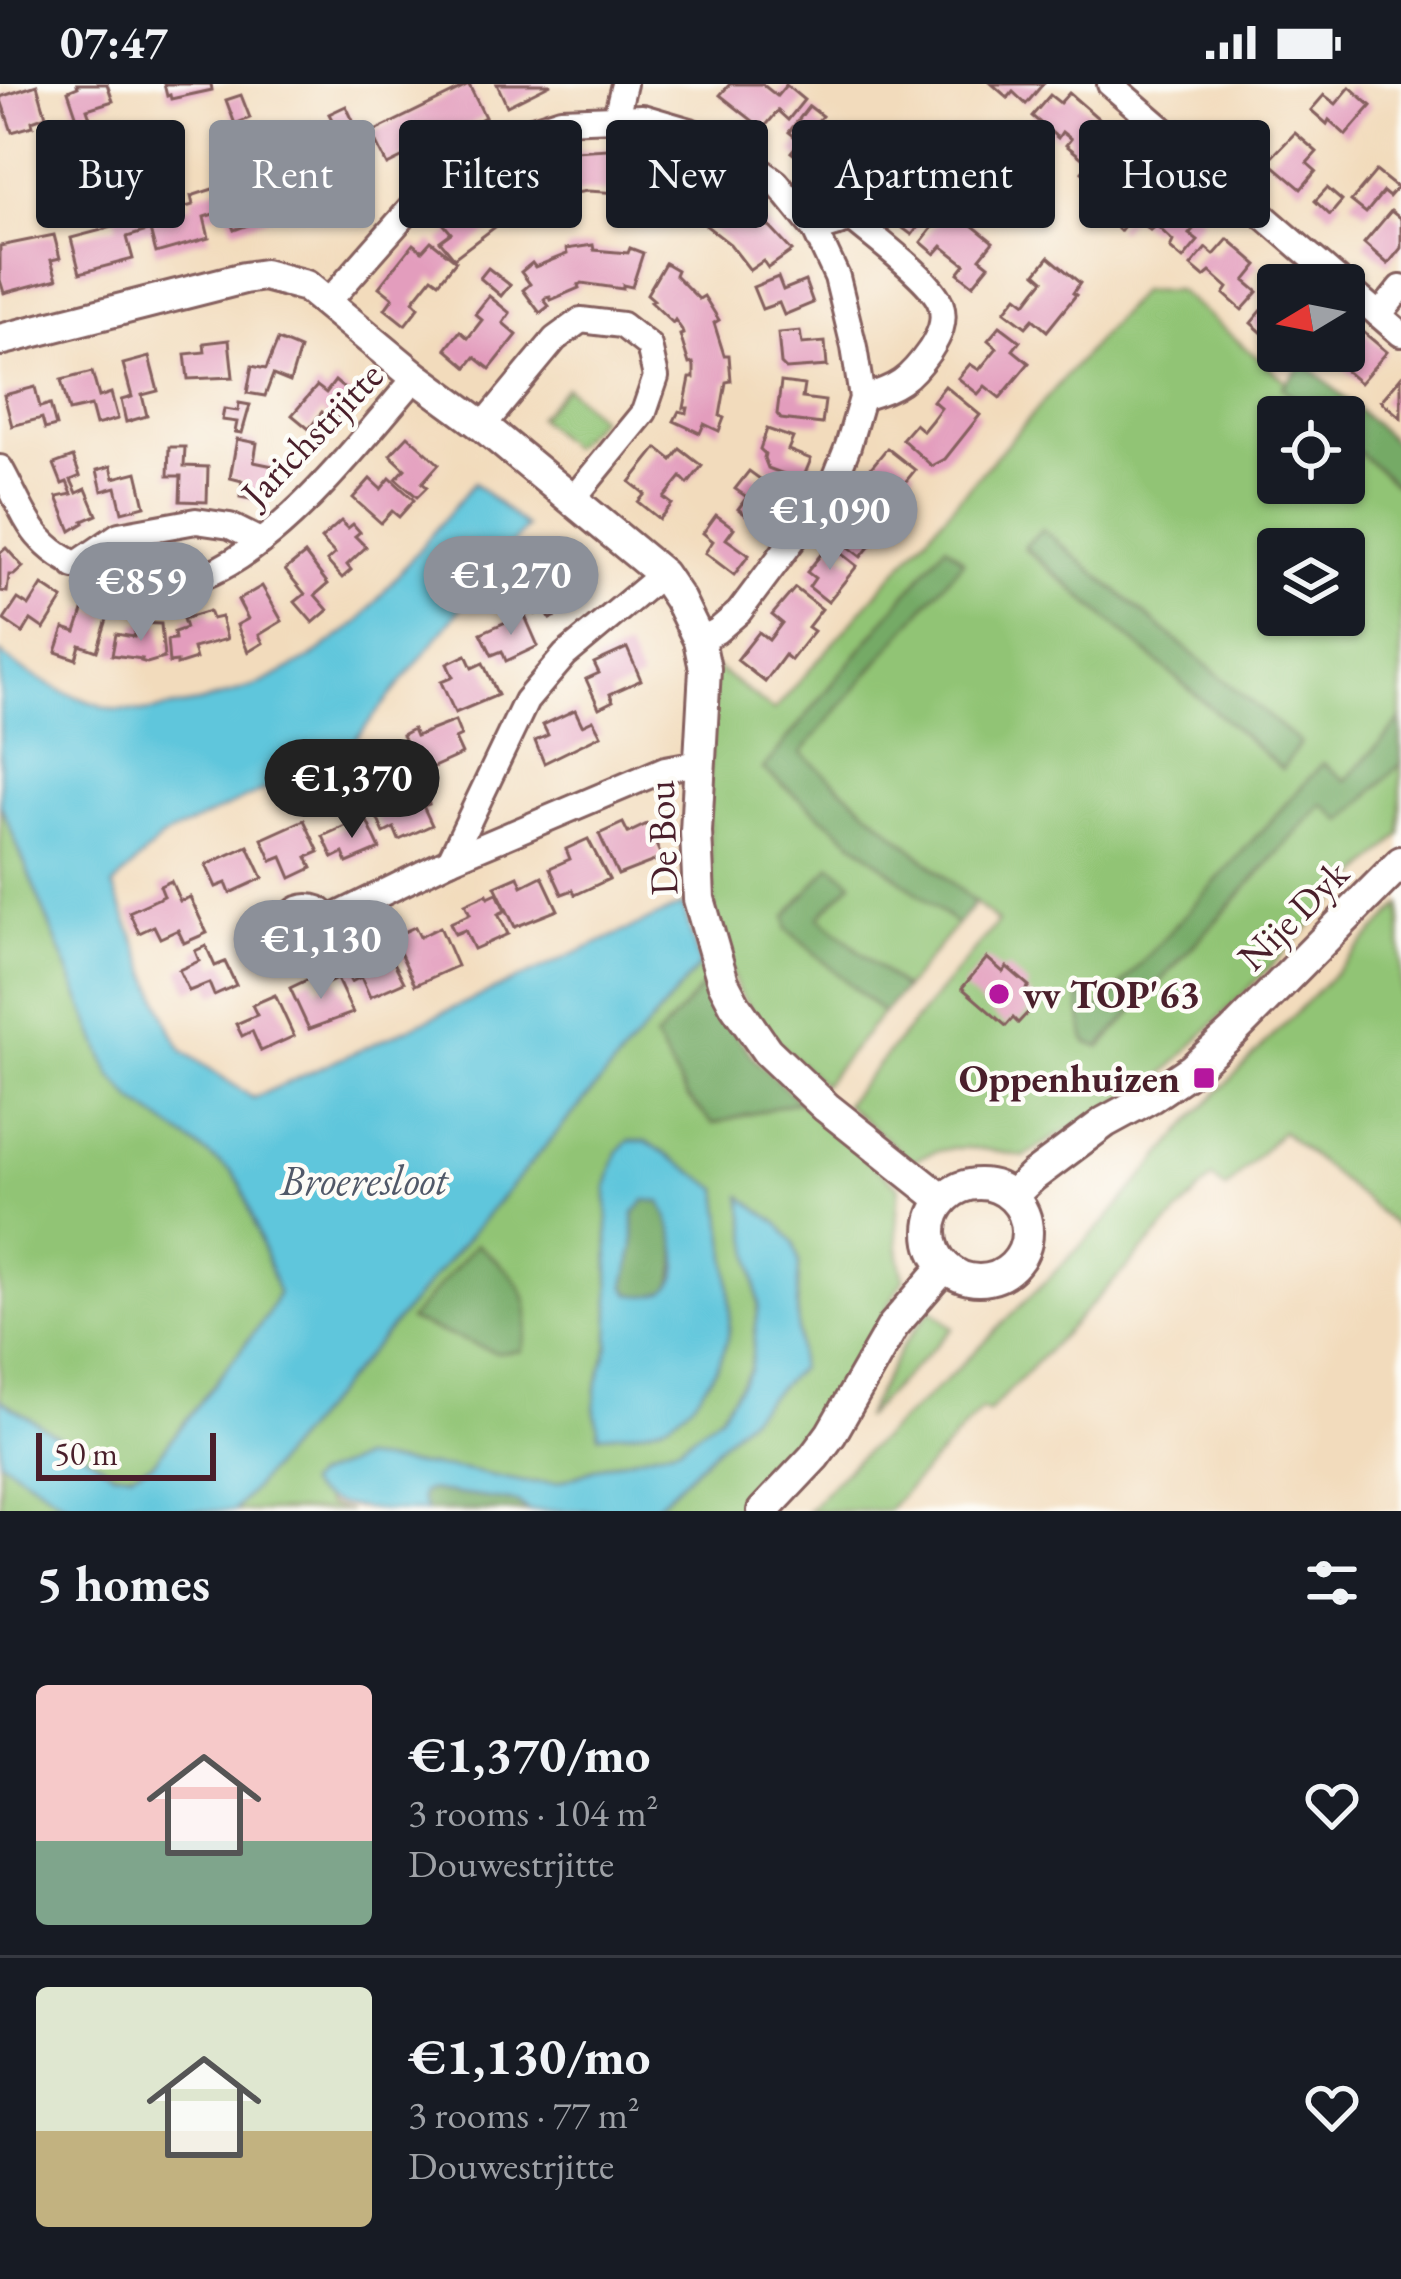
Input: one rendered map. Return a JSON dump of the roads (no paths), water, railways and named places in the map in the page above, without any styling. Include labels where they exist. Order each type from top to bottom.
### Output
[{"type":"street","points":[[616,117],[624,84]]},
{"type":"street","points":[[1110,84],[1401,334]]},
{"type":"street","points":[[328,302],[434,182],[464,158],[529,129],[561,121],[642,117],[731,149],[776,182],[815,230],[837,277],[862,398],[831,489],[739,612],[700,640]]},
{"type":"street","points":[[815,230],[852,219],[933,290],[943,309],[941,333],[916,369],[895,389],[862,398]]},
{"type":"street","name":"De Bou","points":[[0,340],[244,278],[264,275],[306,286],[662,574],[700,640],[705,669],[696,832],[699,898],[723,982],[767,1051],[826,1107],[943,1200]]},
{"type":"street","points":[[1379,315],[1401,288]]},
{"type":"street","points":[[483,425],[556,339],[581,320],[622,325],[649,346],[656,377],[644,412],[572,500]]},
{"type":"street","name":"Jarichstrjitte","points":[[0,467],[39,538],[74,566],[134,585],[172,584],[218,570],[260,541],[319,489],[416,377]]},
{"type":"street","name":"Jarichstrjitte","points":[[74,566],[119,536],[196,521],[230,526],[260,541]]},
{"type":"street","points":[[450,860],[526,701],[565,656],[662,574]]},
{"type":"street","points":[[328,920],[450,860],[665,769],[698,763]]},
{"type":"street","name":"Nije Dyk","points":[[1012,1196],[1106,1122],[1191,1070],[1401,862]]},
{"type":"street","points":[[974,1184],[989,1184],[1012,1196],[1028,1227],[1014,1266],[978,1280],[945,1266],[931,1231],[943,1200],[974,1184]]},
{"type":"street","points":[[763,1511],[814,1457],[893,1326],[945,1266]]},
{"type":"water","name":"Broeresloot","points":[[474,483],[526,527],[346,751],[161,838],[113,886],[172,1032],[183,1051],[253,1098],[683,905],[700,965],[234,1511],[77,1511],[0,1460],[0,1399],[113,1472],[131,1473],[153,1463],[267,1316],[278,1293],[241,1184],[231,1171],[133,1100],[111,1075],[0,803],[0,653],[63,692],[110,709],[144,712],[199,703],[256,686],[309,659],[359,622]]},
{"type":"water","points":[[629,1141],[646,1141],[719,1189],[729,1276],[729,1328],[715,1370],[686,1408],[648,1429],[599,1435],[596,1388],[609,1345],[607,1187],[617,1152]],"holes":[[[645,1200],[661,1202],[677,1251],[674,1281],[651,1295],[630,1294],[625,1285],[634,1247],[634,1213]]]},
{"type":"water","points":[[742,1197],[779,1224],[794,1243],[799,1263],[799,1368],[651,1511],[529,1511],[517,1502],[429,1490],[422,1492],[426,1511],[377,1510],[326,1500],[306,1484],[360,1459],[557,1483],[679,1446],[720,1415],[750,1370],[759,1304]]},
{"type":"place","name":"vv TOP'63","points":[[999,994]]},
{"type":"place","name":"Oppenhuizen","points":[[1204,1078]]}]
